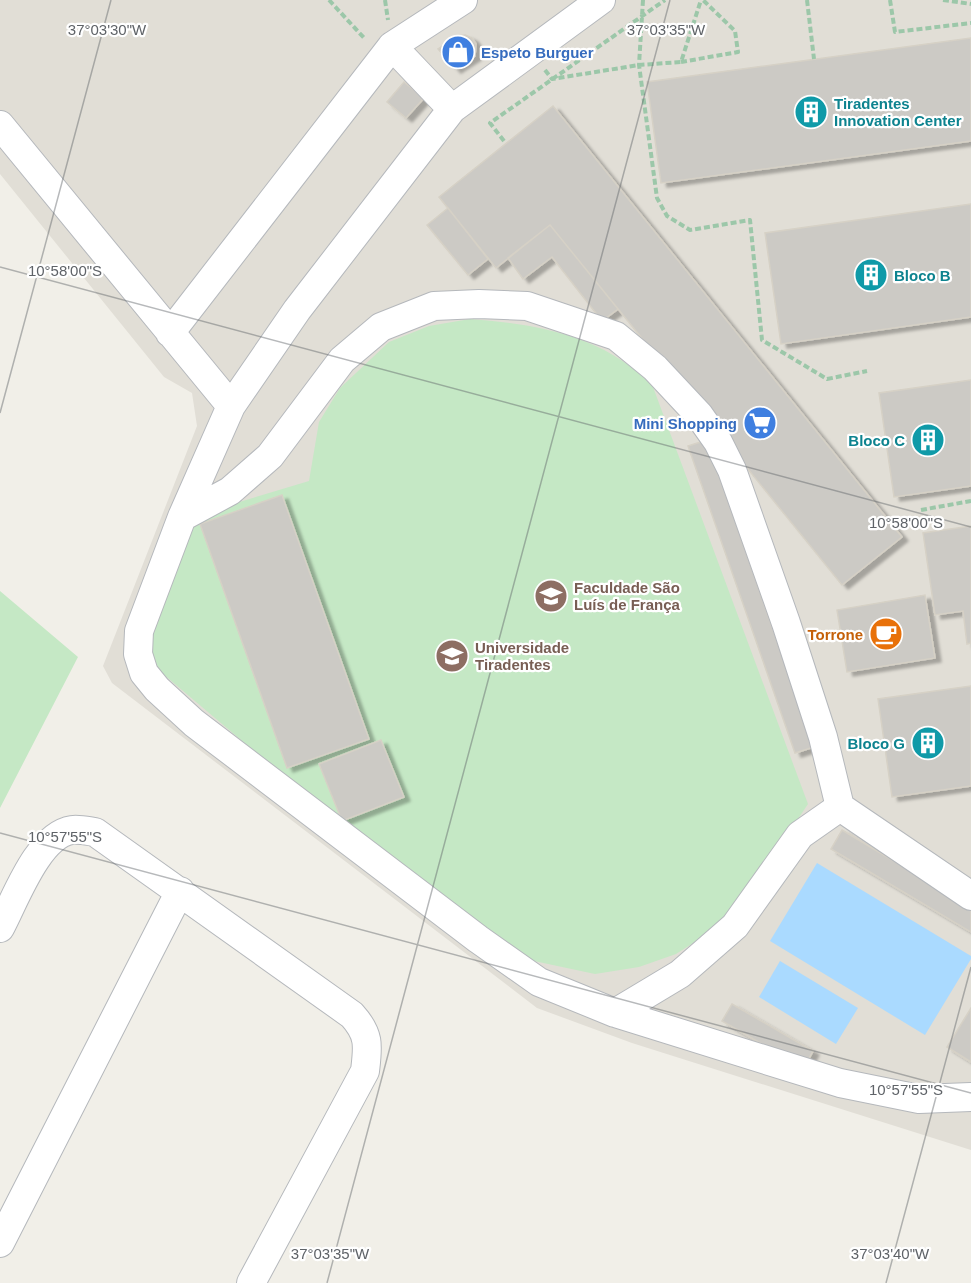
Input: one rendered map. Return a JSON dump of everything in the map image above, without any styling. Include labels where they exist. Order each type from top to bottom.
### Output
[{"type":"lane","points":[[170,333],[387,52],[463,0]]},
{"type":"lane","points":[[601,0],[452,110],[297,310],[231,406],[182,517],[139,631],[138,654],[144,673],[157,689],[194,723],[539,982],[615,1013],[840,1083],[919,1099],[971,1096]]},
{"type":"lane","points":[[387,52],[452,110]]},
{"type":"lane","points":[[0,125],[231,406]]},
{"type":"lane","points":[[182,517],[230,491],[270,456],[342,360],[381,327],[434,306],[479,304],[527,306],[616,336],[655,368],[699,415],[718,442],[732,470],[823,737],[840,807],[971,896]]},
{"type":"lane","points":[[615,1013],[680,974],[735,926],[800,835],[840,807]]},
{"type":"lane","points":[[0,928],[39,852],[54,837],[72,830],[95,832],[352,1015],[364,1028],[368,1050],[365,1071],[251,1283]]},
{"type":"lane","points":[[0,1243],[180,891]]},
{"type":"path","points":[[328,0],[387,52]]},
{"type":"path","points":[[643,0],[639,65],[657,198],[667,216],[690,230],[750,220],[762,340],[827,379],[867,371]]},
{"type":"path","points":[[504,141],[490,123],[665,0]]},
{"type":"path","points":[[552,79],[639,65],[681,62],[738,52],[735,31],[702,0],[681,62]]},
{"type":"path","points":[[807,0],[814,59]]},
{"type":"path","points":[[890,0],[895,32],[971,23]]},
{"type":"path","points":[[943,0],[971,4]]},
{"type":"path","points":[[531,52],[552,79]]},
{"type":"path","points":[[921,510],[971,501]]},
{"type":"shaded area","name":"Faculdade São Luís de França","points":[[0,0],[971,0],[971,1150],[632,1043],[537,1008],[112,683],[103,666],[197,426],[192,393],[164,377],[0,174]]},
{"type":"green space","name":"Universidade Tiradentes","points":[[470,319],[545,329],[592,344],[634,370],[653,387],[808,804],[751,889],[712,931],[676,954],[639,967],[595,974],[534,961],[489,935],[340,824],[156,668],[146,645],[193,516],[309,481],[319,422],[340,388],[389,342],[429,326]]},
{"type":"green space","points":[[0,591],[78,657],[0,808]]},
{"type":"water","points":[[817,863],[971,956],[925,1035],[770,941]]},
{"type":"water","points":[[780,961],[858,1008],[836,1044],[759,997]]},
{"type":"building","name":"Espeto Burguer","points":[[465,35],[472,38],[476,44],[475,56],[455,69],[438,49],[458,36]]},
{"type":"building","name":"Tiradentes Innovation Center","points":[[971,38],[971,141],[661,183],[647,82]]},
{"type":"building","points":[[404,82],[424,98],[406,118],[387,102]]},
{"type":"building","name":"Mini Shopping","points":[[553,106],[902,537],[842,585],[550,225],[496,268],[439,197]]},
{"type":"building","name":"Bloco B","points":[[971,204],[971,317],[781,344],[765,233]]},
{"type":"building","points":[[448,208],[488,259],[468,275],[427,225]]},
{"type":"building","points":[[550,225],[618,309],[602,321],[552,257],[523,279],[508,258]]},
{"type":"building","name":"Bloco C","points":[[971,380],[971,486],[894,497],[879,393]]},
{"type":"building","points":[[707,440],[814,747],[795,753],[688,446]]},
{"type":"building","points":[[282,495],[369,739],[287,768],[200,524]]},
{"type":"building","points":[[971,526],[971,643],[967,644],[963,611],[935,615],[923,533]]},
{"type":"building","name":"Torrone","points":[[925,595],[935,658],[847,672],[837,610]]},
{"type":"building","name":"Bloco G","points":[[971,686],[971,786],[892,797],[878,699]]},
{"type":"building","points":[[381,740],[404,797],[342,821],[319,764]]},
{"type":"building","points":[[842,830],[971,907],[971,932],[831,849]]},
{"type":"building","points":[[732,1004],[813,1051],[804,1068],[722,1021]]},
{"type":"building","points":[[971,1008],[971,1062],[947,1047]]},
{"type":"place","name":"Espeto Burguer","points":[[458,52]]},
{"type":"place","name":"Tiradentes Innovation Center","points":[[811,112]]},
{"type":"place","name":"Bloco B","points":[[871,275]]},
{"type":"place","name":"Mini Shopping","points":[[760,423]]},
{"type":"place","name":"Bloco C","points":[[928,440]]},
{"type":"place","name":"Faculdade São Luís de França","points":[[551,596]]},
{"type":"place","name":"Torrone","points":[[886,634]]},
{"type":"place","name":"Universidade Tiradentes","points":[[452,656]]},
{"type":"place","name":"Bloco G","points":[[928,743]]}]
